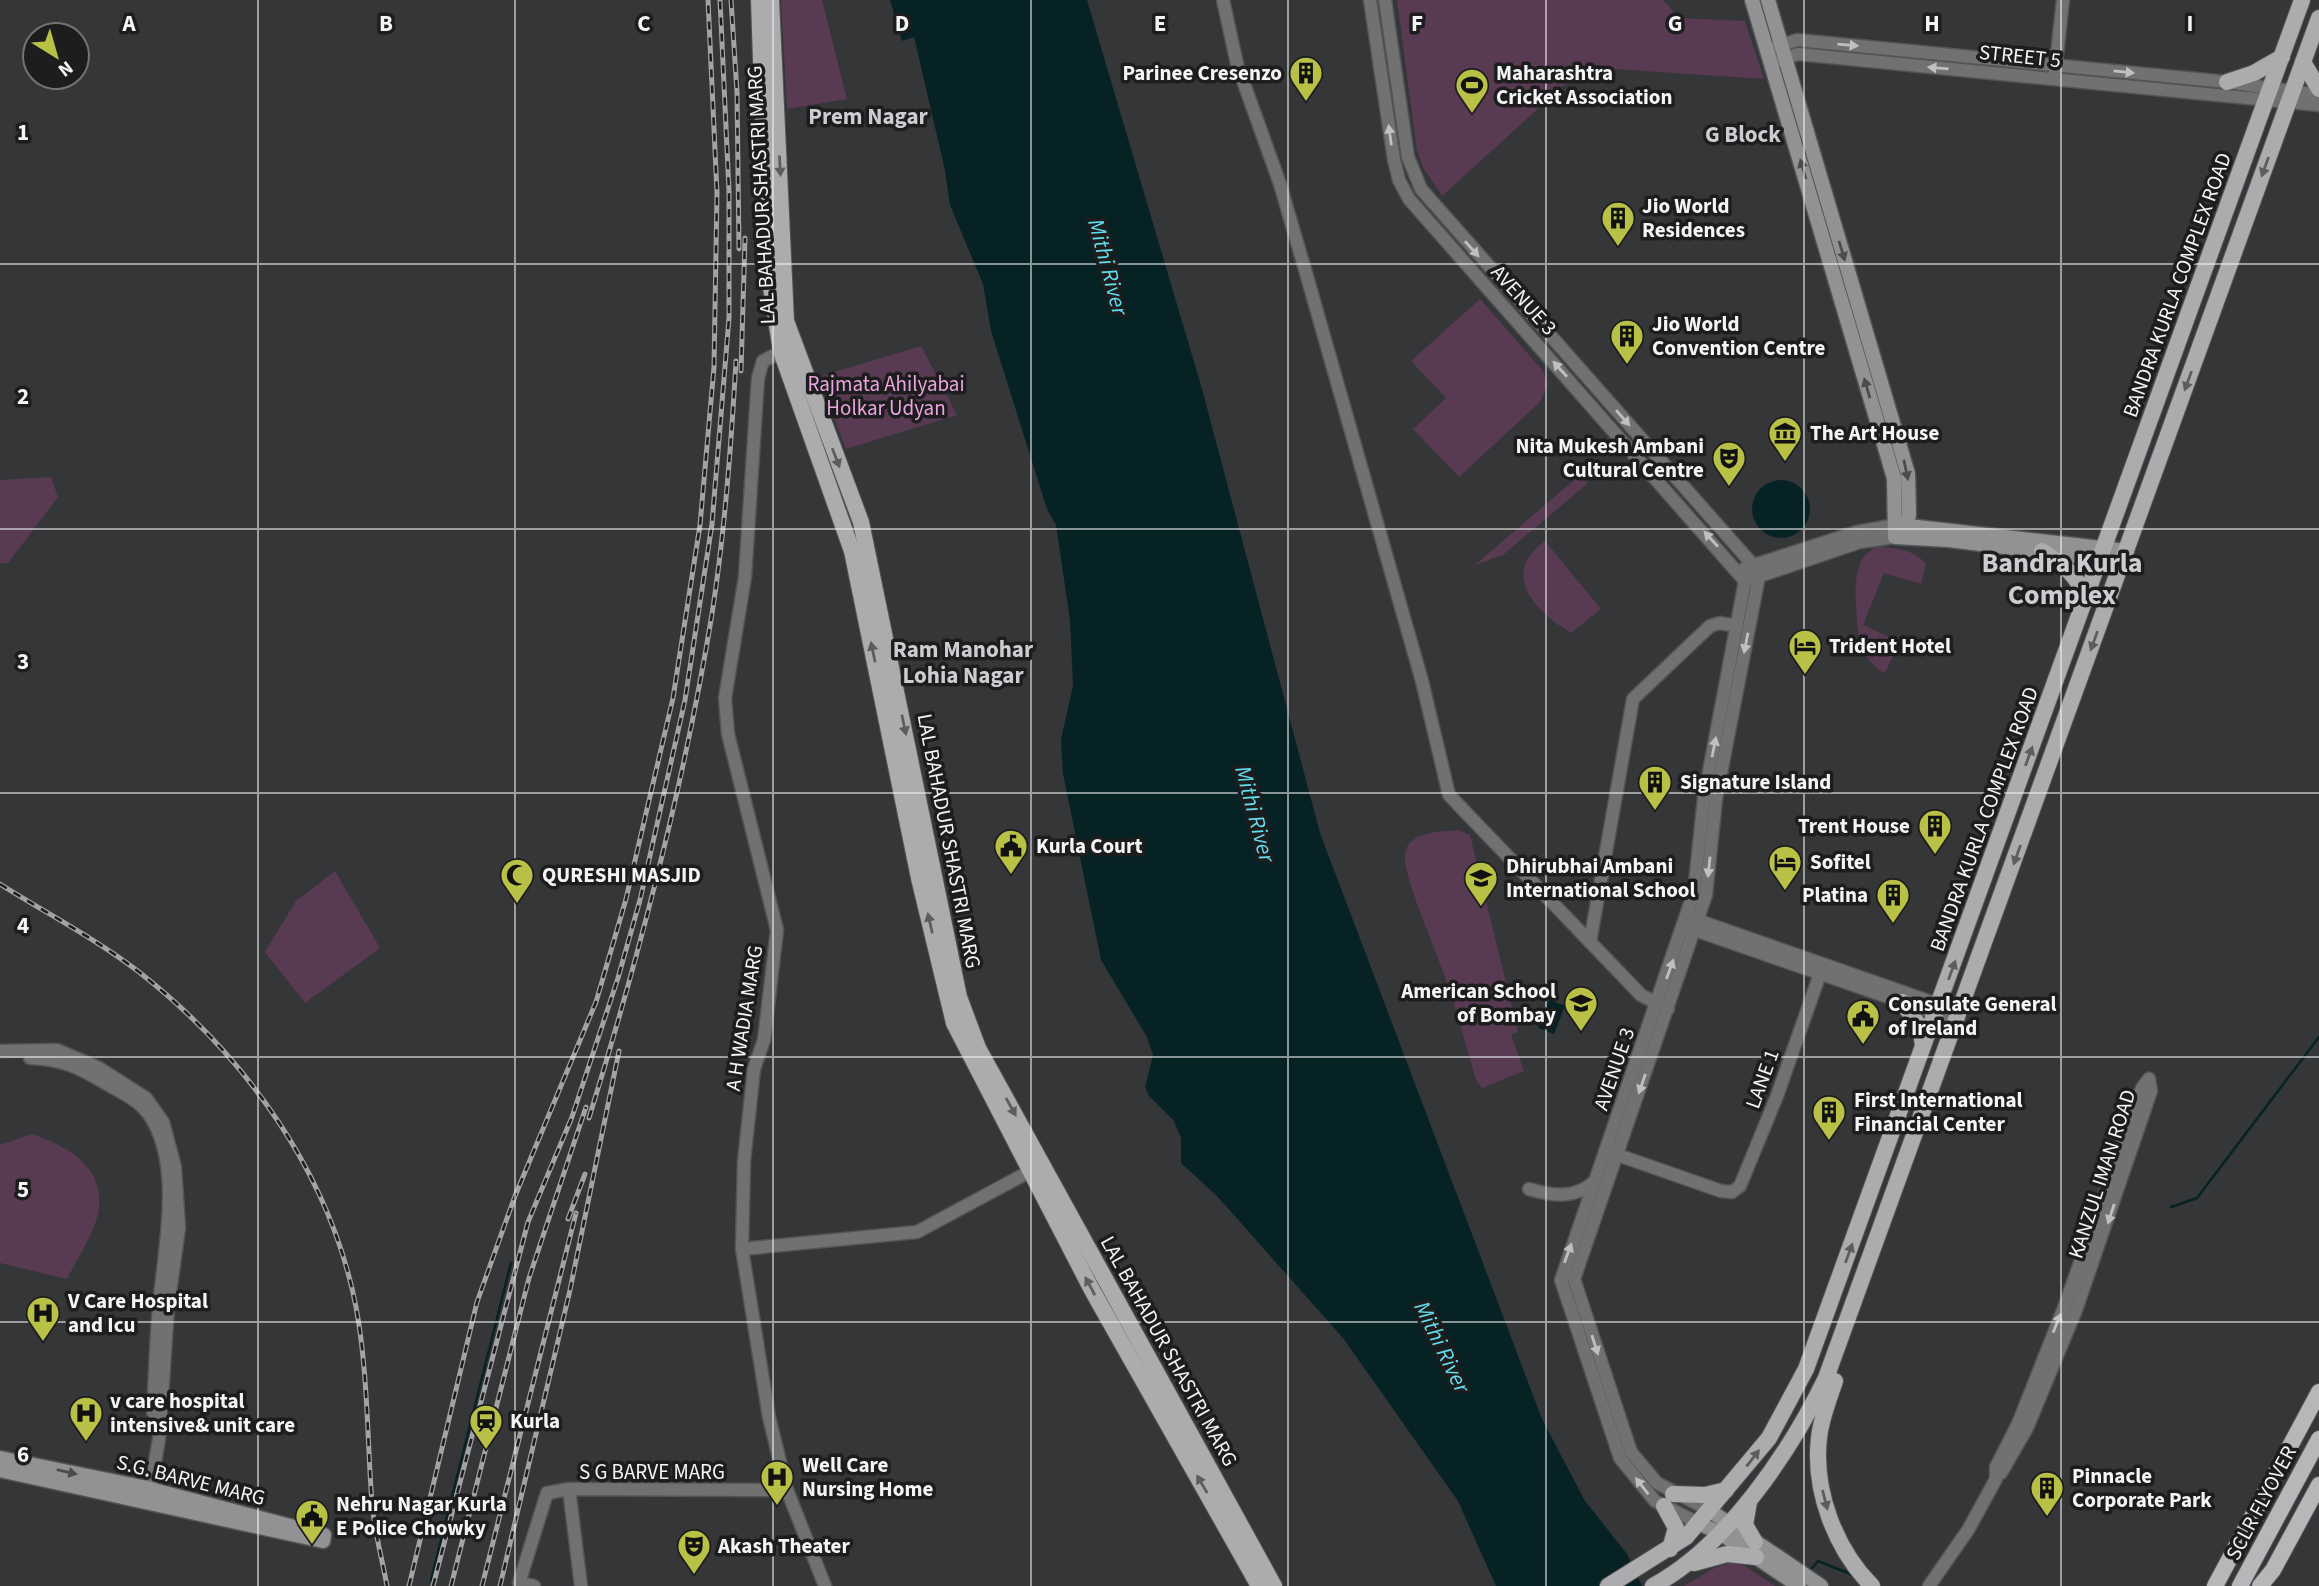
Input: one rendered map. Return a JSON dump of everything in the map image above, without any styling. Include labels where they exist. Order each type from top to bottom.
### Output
[{"type":"highway","points":[[2216,1586],[2319,1392]]},
{"type":"highway","points":[[2226,1586],[2319,1414]]},
{"type":"highway","name":"SCLR FLYOVER","points":[[2240,1586],[2319,1439]]},
{"type":"highway","points":[[2252,1586],[2319,1459]]},
{"type":"highway","points":[[2260,1586],[2273,1570],[2319,1485]]},
{"type":"main road","name":"LAL BAHADUR SHASTRI MARG","points":[[759,0],[767,47]]},
{"type":"main road","name":"LAL BAHADUR SHASTRI MARG","points":[[771,0],[767,47],[768,268],[787,349],[852,551],[902,754],[954,1023],[1178,1409],[1245,1546],[1259,1586]]},
{"type":"main road","points":[[1752,0],[1776,54],[1908,474],[1900,531]]},
{"type":"main road","points":[[1768,0],[1776,54]]},
{"type":"main road","name":"BANDRA KURLA COMPLEX ROAD","points":[[1608,1586],[1670,1549],[1698,1523],[1769,1438],[1806,1369],[2302,0]]},
{"type":"main road","name":"BANDRA KURLA COMPLEX ROAD","points":[[1655,1585],[1702,1553],[1755,1491],[1787,1450],[1826,1378],[2319,18]]},
{"type":"main road","points":[[2227,82],[2261,70],[2281,57]]},
{"type":"main road","points":[[2303,62],[2319,89]]},
{"type":"main road","points":[[1900,531],[2042,551],[2102,554]]},
{"type":"main road","points":[[1900,531],[2125,556]]},
{"type":"main road","points":[[2042,551],[2073,573],[2082,586],[2085,600]]},
{"type":"main road","points":[[1902,1002],[1920,1027],[1924,1047]]},
{"type":"main road","name":"LAL BAHADUR SHASTRI MARG","points":[[1036,1168],[1163,1419],[1274,1586]]},
{"type":"main road","points":[[1872,1586],[1853,1563],[1828,1513],[1822,1490],[1819,1438],[1825,1409],[1890,1224],[1898,1184]]},
{"type":"main road","points":[[1163,1419],[1178,1409]]},
{"type":"main road","name":"S.G. BARVE MARG","points":[[0,1458],[94,1484],[323,1538]]},
{"type":"main road","points":[[0,1470],[94,1484]]},
{"type":"main road","points":[[1670,1549],[1676,1528],[1669,1500],[1705,1496],[1727,1490]]},
{"type":"main road","points":[[1755,1491],[1744,1518],[1756,1550]]},
{"type":"main road","points":[[1709,1510],[1724,1528],[1795,1578],[1821,1586]]},
{"type":"main road","points":[[1698,1523],[1724,1528]]},
{"type":"main road","points":[[1683,1567],[1716,1555],[1756,1550]]},
{"type":"street","points":[[1223,0],[1237,64],[1280,184],[1308,280],[1422,681],[1450,795],[1641,995],[1663,1007]]},
{"type":"street","name":"AVENUE 3","points":[[1370,0],[1394,160],[1399,180],[1409,199],[1741,575],[1737,626],[1704,798],[1691,924]]},
{"type":"street","name":"AVENUE 3","points":[[1385,0],[1408,157],[1421,189],[1756,571],[1716,799],[1706,895],[1691,924],[1612,1153],[1574,1279],[1631,1451],[1669,1500],[1698,1523]]},
{"type":"street","points":[[2055,72],[2063,0]]},
{"type":"street","name":"STREET 5","points":[[1776,54],[1797,40],[2055,72],[2268,94]]},
{"type":"street","name":"STREET 5","points":[[2055,72],[2227,82],[2268,94]]},
{"type":"street","points":[[2268,94],[2319,105]]},
{"type":"street","points":[[2290,98],[2319,95]]},
{"type":"street","name":"A H WADIA MARG","points":[[787,349],[762,361],[758,378],[746,577],[725,698],[728,734],[777,930],[766,1030],[754,1069],[745,1151],[742,1249],[769,1417],[787,1490],[825,1586]]},
{"type":"street","points":[[1741,575],[1857,532],[1900,531]]},
{"type":"street","points":[[1590,942],[1633,699],[1710,626],[1720,622],[1737,626]]},
{"type":"street","points":[[1691,924],[1820,974],[1902,1002],[1937,1009]]},
{"type":"street","points":[[1691,924],[1959,1016]]},
{"type":"street","name":"LANE 1","points":[[1612,1153],[1721,1191],[1732,1192],[1740,1186],[1820,974]]},
{"type":"street","points":[[0,1051],[57,1050],[99,1068],[146,1098],[163,1122],[175,1167],[179,1228],[168,1307],[159,1439],[145,1494]]},
{"type":"street","points":[[0,1057],[58,1059],[92,1075],[141,1106],[150,1116],[160,1143],[169,1186],[169,1228],[159,1305],[145,1494]]},
{"type":"street","name":"KANZUL IMAN ROAD","points":[[1929,1586],[1968,1530],[2027,1428],[2076,1310],[2151,1091],[2150,1079],[2142,1088],[2064,1305],[2018,1424],[1996,1467],[1997,1476]]},
{"type":"street","name":"AVENUE 3","points":[[1612,1153],[1595,1181],[1561,1280],[1620,1458],[1647,1494],[1709,1510]]},
{"type":"street","points":[[742,1249],[917,1232],[1036,1168]]},
{"type":"street","points":[[1529,1189],[1555,1195],[1570,1195],[1583,1192],[1595,1181]]},
{"type":"street","points":[[534,1586],[519,1583],[547,1493],[569,1489]]},
{"type":"street","name":"S G BARVE MARG","points":[[581,1586],[569,1489],[787,1490]]},
{"type":"green space","points":[[781,0],[822,0],[847,99],[787,109]]},
{"type":"green space","name":"Maharashtra Cricket Association","points":[[1397,0],[1663,0],[1679,18],[1745,21],[1764,79],[1584,67],[1442,196],[1423,167],[1417,151]]},
{"type":"green space","points":[[1480,299],[1543,371],[1548,384],[1540,402],[1459,477],[1413,429],[1446,398],[1411,361]]},
{"type":"green space","name":"Rajmata Ahilyabai Holkar Udyan","points":[[921,346],[957,415],[846,449],[818,377]]},
{"type":"green space","points":[[1580,475],[1588,483],[1503,555],[1475,565]]},
{"type":"green space","points":[[51,477],[58,497],[8,563],[0,563],[0,480]]},
{"type":"green space","points":[[1545,541],[1601,609],[1571,633],[1535,604],[1524,579],[1524,566],[1531,554]]},
{"type":"green space","points":[[1878,546],[1911,553],[1926,565],[1921,584],[1884,573],[1863,625],[1900,642],[1885,673],[1876,668],[1863,651],[1859,641],[1856,602],[1857,574],[1861,562]]},
{"type":"green space","name":"Dhirubhai Ambani International School","points":[[1459,830],[1470,835],[1518,1032],[1511,1035],[1524,1071],[1482,1088],[1476,1080],[1441,965],[1414,896],[1405,854],[1407,846],[1419,836]]},
{"type":"green space","points":[[335,871],[380,948],[305,1003],[265,952],[296,901]]},
{"type":"green space","points":[[32,1134],[70,1152],[89,1170],[96,1181],[99,1194],[97,1217],[67,1279],[0,1263],[0,1145]]},
{"type":"green space","points":[[1732,1563],[1745,1566],[1775,1586],[1684,1586],[1716,1567]]},
{"type":"water","name":"Mithi River","points":[[890,0],[1087,0],[1202,389],[1320,833],[1542,1419],[1585,1501],[1627,1554],[1642,1586],[1496,1586],[1458,1501],[1343,1338],[1217,1196],[1181,1163],[1181,1138],[1174,1121],[1149,1096],[1145,1087],[1153,1055],[1147,1037],[1101,960],[1063,774],[1061,739],[1073,686],[1070,620],[1056,525],[1047,509],[991,331],[983,284],[950,205],[945,170],[914,37],[902,41]]},
{"type":"water","points":[[1781,480],[1802,488],[1810,509],[1802,530],[1781,538],[1760,530],[1752,509],[1760,488]]},
{"type":"water","points":[[1549,1000],[1565,1006],[1554,1034],[1538,1028]]},
{"type":"waterway","points":[[2171,1207],[2197,1198],[2319,1037]]},
{"type":"waterway","points":[[431,1580],[511,1263]]},
{"type":"waterway","points":[[1808,1573],[1818,1561],[1853,1575]]},
{"type":"railway","points":[[409,1586],[477,1302],[515,1196],[596,1002],[626,899],[673,698],[700,525],[714,367],[717,193],[708,0]]},
{"type":"railway","points":[[433,1586],[528,1222],[572,1117],[618,978],[640,900],[685,700],[712,524],[729,318],[729,191],[720,0]]},
{"type":"railway","points":[[731,0],[737,92],[739,249]]},
{"type":"railway","points":[[741,371],[745,238]]},
{"type":"railway","points":[[589,1118],[626,994],[659,868],[701,678],[721,551],[736,361]]},
{"type":"railway","points":[[0,884],[106,948],[178,1005],[247,1079],[278,1120],[304,1164],[326,1210],[344,1258],[356,1307],[365,1380],[373,1513],[387,1586]]},
{"type":"railway","points":[[500,1586],[570,1290],[619,1051]]},
{"type":"railway","points":[[451,1586],[529,1278],[586,1107]]},
{"type":"railway","points":[[568,1219],[585,1174]]},
{"type":"railway","points":[[482,1586],[576,1213]]},
{"type":"place","name":"Parinee Cresenzo","points":[[1306,103]]},
{"type":"place","name":"Maharashtra Cricket Association","points":[[1472,115]]},
{"type":"place","name":"Jio World Residences","points":[[1618,248]]},
{"type":"place","name":"Jio World Convention Centre","points":[[1627,366]]},
{"type":"place","name":"The Art House","points":[[1785,463]]},
{"type":"place","name":"Nita Mukesh Ambani Cultural Centre","points":[[1729,488]]},
{"type":"place","name":"Trident Hotel","points":[[1805,676]]},
{"type":"place","name":"Signature Island","points":[[1655,812]]},
{"type":"place","name":"Trent House","points":[[1935,856]]},
{"type":"place","name":"Kurla Court","points":[[1011,876]]},
{"type":"place","name":"Sofitel","points":[[1785,892]]},
{"type":"place","name":"QURESHI MASJID","points":[[517,905]]},
{"type":"place","name":"Dhirubhai Ambani International School","points":[[1481,908]]},
{"type":"place","name":"Platina","points":[[1893,925]]},
{"type":"place","name":"American School of Bombay","points":[[1581,1033]]},
{"type":"place","name":"Consulate General of Ireland","points":[[1863,1046]]},
{"type":"place","name":"First International Financial Center","points":[[1829,1142]]},
{"type":"place","name":"V Care Hospital and Icu","points":[[43,1343]]},
{"type":"place","name":"v care hospital intensive& unit care","points":[[86,1443]]},
{"type":"place","name":"Kurla","points":[[486,1451]]},
{"type":"place","name":"Well Care Nursing Home","points":[[777,1507]]},
{"type":"place","name":"Pinnacle Corporate Park","points":[[2047,1518]]},
{"type":"place","name":"Nehru Nagar Kurla E Police Chowky","points":[[312,1546]]},
{"type":"place","name":"Akash Theater","points":[[694,1576]]},
{"type":"district","name":"Prem Nagar","points":[[868,116]]},
{"type":"district","name":"G Block","points":[[1743,134]]},
{"type":"district","name":"Bandra Kurla Complex","points":[[2062,579]]},
{"type":"district","name":"Ram Manohar Lohia Nagar","points":[[963,662]]}]
